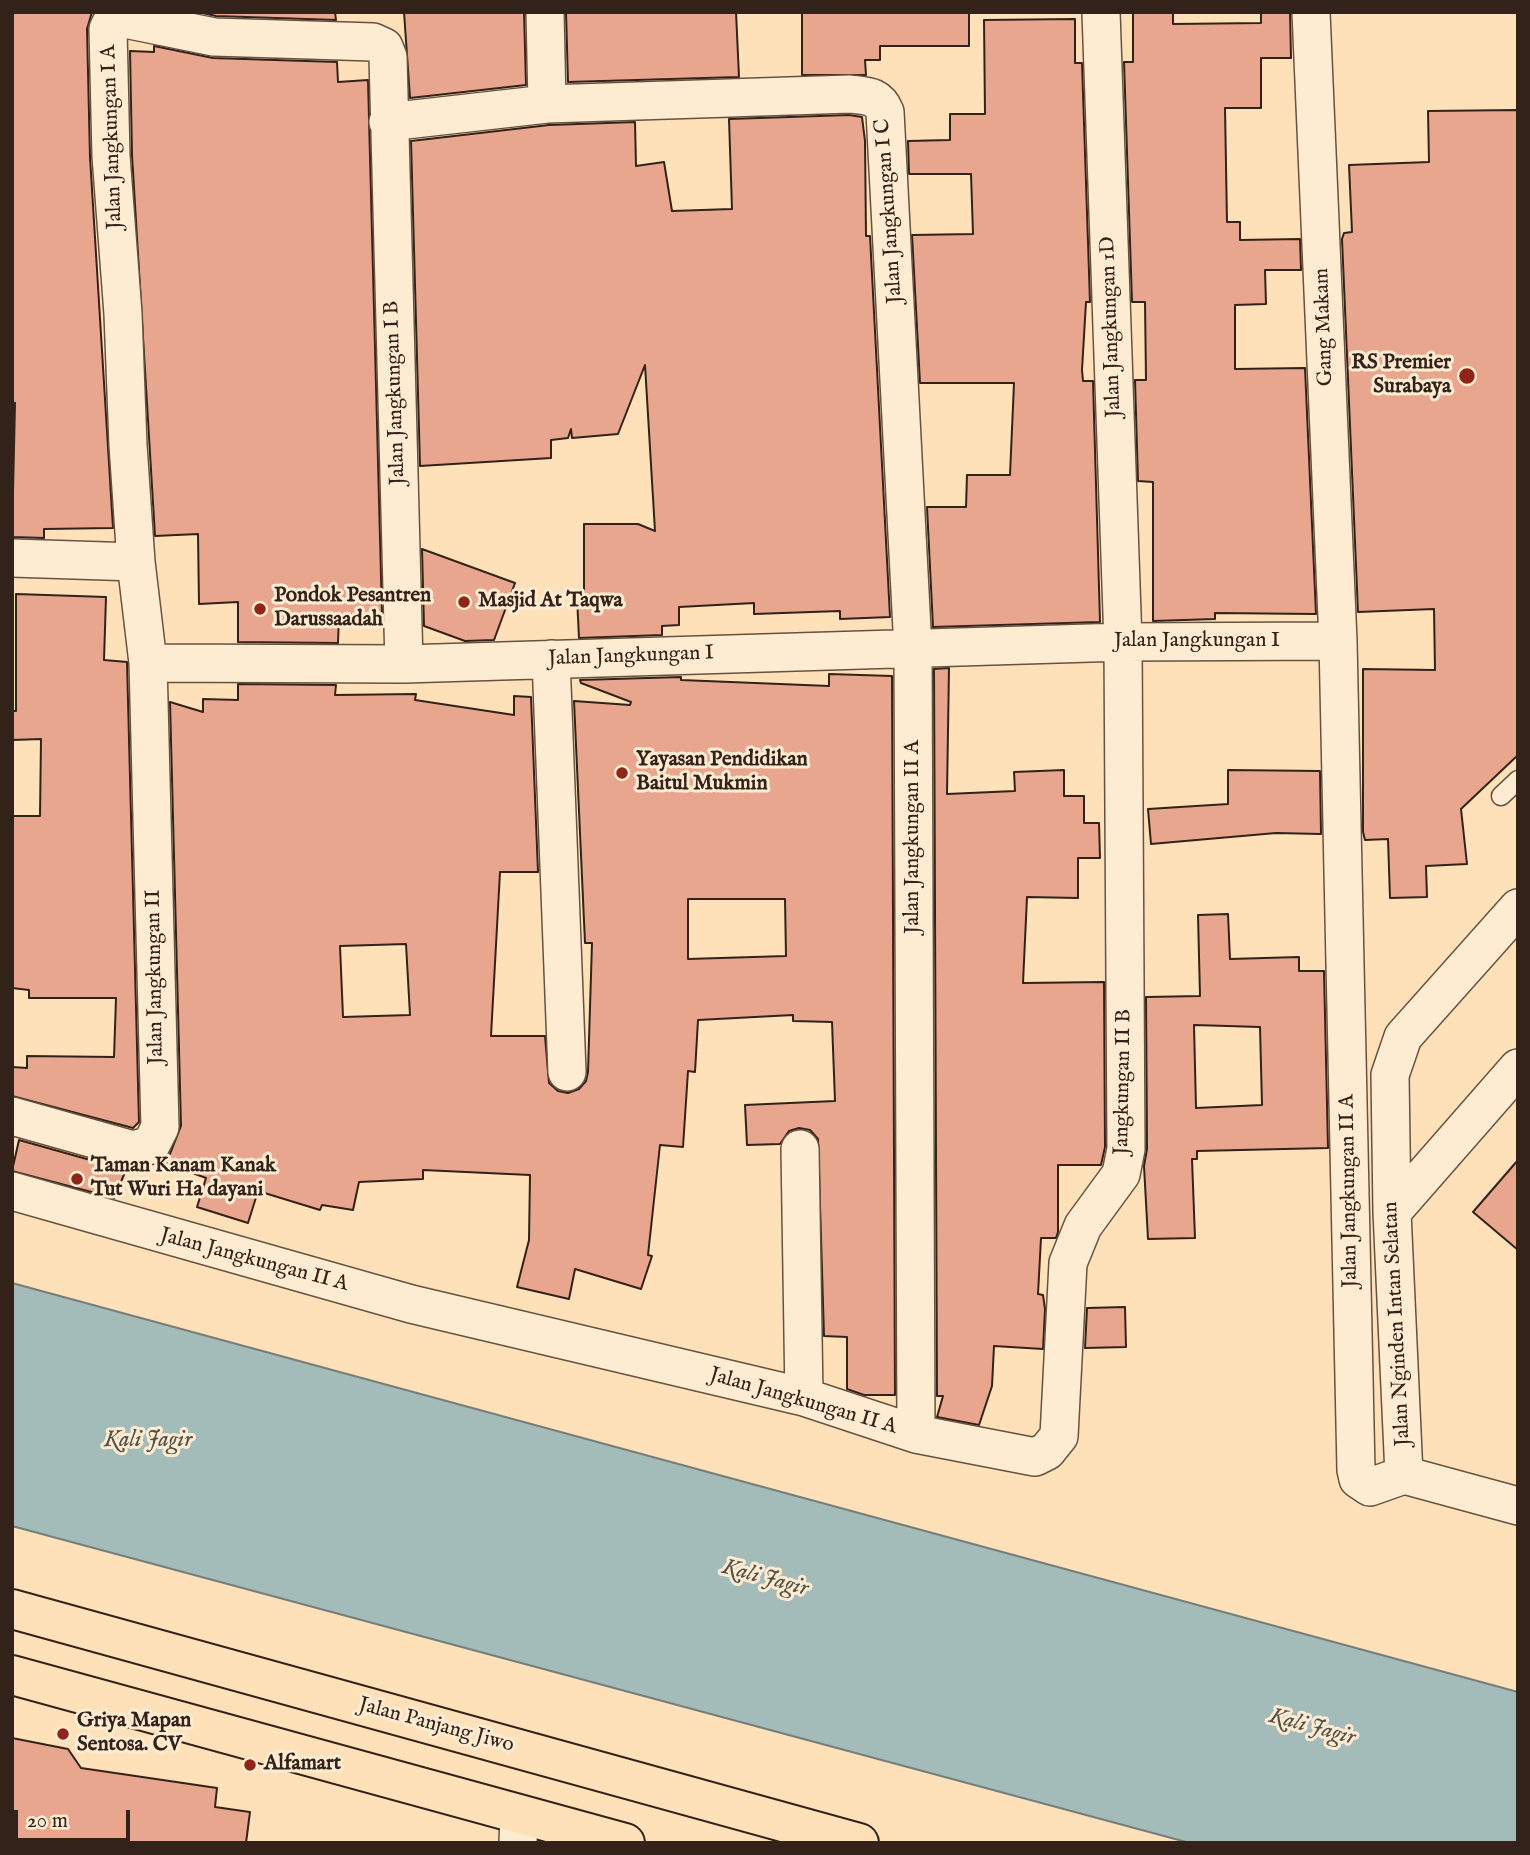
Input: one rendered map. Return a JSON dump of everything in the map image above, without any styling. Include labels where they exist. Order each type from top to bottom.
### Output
[{"type":"main road","name":"Jalan Panjang Jiwo","points":[[12,1609],[859,1843]]},
{"type":"main road","points":[[12,1675],[519,1829],[625,1843]]},
{"type":"street","points":[[545,12],[547,104]]},
{"type":"street","name":"Jalan Jangkungan 1D","points":[[1101,12],[1123,642]]},
{"type":"street","name":"Gang Makam","points":[[1311,12],[1338,641]]},
{"type":"street","name":"Jalan Jangkungan I A","points":[[136,562],[111,156],[111,23],[120,18],[214,37],[373,42],[384,47],[387,57],[387,122]]},
{"type":"street","name":"Jalan Jangkungan I C","points":[[387,122],[547,104],[850,94],[873,96],[881,104],[885,112],[899,345],[913,649]]},
{"type":"street","name":"Jalan Jangkungan I B","points":[[387,122],[404,664]]},
{"type":"street","points":[[12,558],[136,562],[148,663]]},
{"type":"street","name":"Jalan Jangkungan I","points":[[148,663],[404,664],[1123,642],[1338,641]]},
{"type":"street","name":"Jalan Jangkungan II A","points":[[1338,641],[1356,1470],[1357,1479],[1370,1487],[1404,1475]]},
{"type":"street","name":"Jangkungan II B","points":[[916,1434],[1035,1457],[1047,1451],[1059,1436],[1068,1263],[1083,1226],[1121,1174],[1126,1149],[1123,642]]},
{"type":"street","name":"Jalan Jangkungan II A","points":[[12,1191],[411,1304],[804,1398],[916,1434],[913,649]]},
{"type":"street","points":[[551,659],[567,1072]]},
{"type":"street","name":"Jalan Jangkungan II","points":[[12,1116],[133,1150],[151,1145],[160,1127],[148,663]]},
{"type":"street","name":"Jalan Nginden Intan Selatan","points":[[1518,908],[1403,1037],[1394,1056],[1390,1093],[1392,1212],[1404,1475],[1518,1506]]},
{"type":"street","points":[[1392,1212],[1518,1068]]},
{"type":"street","points":[[800,1149],[804,1398]]},
{"type":"lane","points":[[1501,796],[1518,780]]},
{"type":"water","name":"Kali Jagir","points":[[12,1283],[1518,1692],[1518,1843],[1190,1843],[12,1526]]},
{"type":"building","points":[[12,12],[92,12],[87,29],[90,157],[113,528],[44,529],[44,538],[12,537],[15,403],[12,402]]},
{"type":"building","points":[[198,12],[335,12],[336,20],[216,16]]},
{"type":"building","points":[[404,12],[524,12],[526,85],[410,98]]},
{"type":"building","points":[[566,12],[736,12],[739,77],[568,82]]},
{"type":"building","points":[[802,12],[969,12],[969,46],[880,46],[880,60],[865,60],[866,75],[802,75]]},
{"type":"building","points":[[1133,12],[1173,12],[1173,24],[1261,23],[1261,12],[1290,12],[1291,58],[1261,58],[1261,108],[1225,108],[1227,222],[1240,222],[1240,240],[1300,239],[1301,270],[1265,270],[1266,304],[1235,305],[1235,369],[1305,368],[1316,614],[1215,613],[1215,619],[1153,621],[1153,482],[1138,481],[1135,380],[1146,380],[1145,302],[1132,302],[1124,62],[1133,62]]},
{"type":"building","points":[[1075,19],[1075,63],[1082,63],[1090,302],[1086,302],[1082,370],[1083,381],[1093,381],[1100,622],[933,627],[927,507],[966,507],[967,475],[1010,475],[1014,383],[920,383],[912,235],[973,234],[971,174],[909,174],[908,141],[950,140],[950,114],[985,114],[984,20]]},
{"type":"building","points":[[154,46],[213,58],[337,62],[338,82],[368,80],[382,614],[339,614],[338,643],[238,642],[238,602],[199,604],[198,534],[155,536],[132,155],[130,51],[154,52]]},
{"type":"building","name":"RS Premier Surabaya","points":[[1518,110],[1518,755],[1461,809],[1467,864],[1426,866],[1427,897],[1390,898],[1388,839],[1365,840],[1363,832],[1363,669],[1435,670],[1434,609],[1358,612],[1342,239],[1344,233],[1352,232],[1349,165],[1429,162],[1428,111]]},
{"type":"building","points":[[849,115],[862,117],[865,141],[866,236],[870,236],[890,617],[840,619],[840,611],[754,614],[754,603],[679,607],[679,625],[662,626],[662,635],[579,638],[577,598],[584,598],[584,524],[638,524],[655,531],[645,365],[618,434],[572,438],[571,429],[568,438],[551,440],[551,458],[420,466],[411,141],[549,125],[635,122],[636,166],[664,162],[672,211],[732,209],[729,119]]},
{"type":"building","name":"Masjid At Taqwa","points":[[422,549],[515,583],[494,640],[465,641],[424,626]]},
{"type":"building","points":[[16,594],[106,597],[104,660],[127,662],[139,1122],[133,1128],[12,1096],[12,1067],[27,1068],[27,1056],[114,1057],[116,998],[29,998],[29,990],[12,988],[12,816],[40,816],[41,739],[12,740],[12,711],[16,711]]},
{"type":"building","points":[[949,668],[947,794],[1015,791],[1014,772],[1064,770],[1064,796],[1084,796],[1084,823],[1099,823],[1100,858],[1078,858],[1078,898],[1027,897],[1023,983],[1104,982],[1105,1147],[1101,1165],[1058,1165],[1058,1232],[1056,1238],[1041,1238],[1038,1294],[1043,1295],[1045,1309],[1043,1349],[994,1346],[992,1386],[979,1425],[937,1417],[943,1396],[937,1396],[934,669]]},
{"type":"building","points":[[829,674],[892,676],[895,1395],[864,1395],[847,1389],[847,1337],[824,1336],[818,1139],[810,1130],[799,1128],[789,1131],[780,1144],[747,1145],[745,1105],[835,1101],[832,1022],[793,1021],[793,1015],[698,1020],[695,1072],[688,1071],[683,1147],[660,1145],[648,1255],[652,1256],[641,1289],[575,1269],[569,1299],[517,1287],[529,1240],[530,1175],[423,1170],[423,1179],[359,1182],[353,1210],[322,1205],[320,1210],[258,1191],[248,1223],[197,1207],[206,1178],[163,1162],[170,1154],[181,1126],[170,702],[203,712],[203,699],[238,700],[238,684],[336,685],[335,695],[416,694],[415,700],[514,715],[514,696],[531,697],[538,872],[500,872],[491,1036],[545,1036],[549,1083],[558,1091],[568,1093],[579,1089],[586,1081],[588,1072],[592,943],[585,943],[574,701],[630,705],[631,702],[581,683],[580,680],[681,677],[681,680],[829,686]],"holes":[[[688,899],[785,899],[786,956],[688,959]],[[406,944],[410,1015],[343,1017],[340,946]]]},
{"type":"building","points":[[1228,770],[1320,771],[1321,834],[1276,833],[1151,844],[1148,809],[1228,804]]},
{"type":"building","points":[[1228,914],[1230,959],[1299,957],[1299,971],[1324,971],[1328,1148],[1197,1151],[1197,1159],[1192,1159],[1195,1238],[1148,1239],[1144,1166],[1147,1149],[1146,997],[1200,996],[1198,915]],"holes":[[[1194,1025],[1260,1027],[1262,1105],[1196,1108]]]},
{"type":"building","points":[[19,1140],[126,1170],[114,1198],[12,1171]]},
{"type":"building","points":[[1518,1160],[1518,1250],[1473,1212]]},
{"type":"building","points":[[1125,1307],[1126,1347],[1085,1348],[1087,1308]]},
{"type":"building","points":[[12,1738],[68,1749],[81,1768],[217,1788],[215,1807],[250,1812],[246,1843],[12,1843]]},
{"type":"place","name":"RS Premier Surabaya","points":[[1467,376]]},
{"type":"place","name":"Masjid At Taqwa","points":[[464,602]]},
{"type":"place","name":"Pondok Pesantren Darussaadah","points":[[260,609]]},
{"type":"place","name":"Yayasan Pendidikan Baitul Mukmin","points":[[622,773]]},
{"type":"place","name":"Taman Kanam Kanak Tut Wuri Ha dayani","points":[[77,1179]]},
{"type":"place","name":"Griya Mapan Sentosa. CV","points":[[63,1734]]},
{"type":"place","name":"Alfamart","points":[[250,1765]]}]
